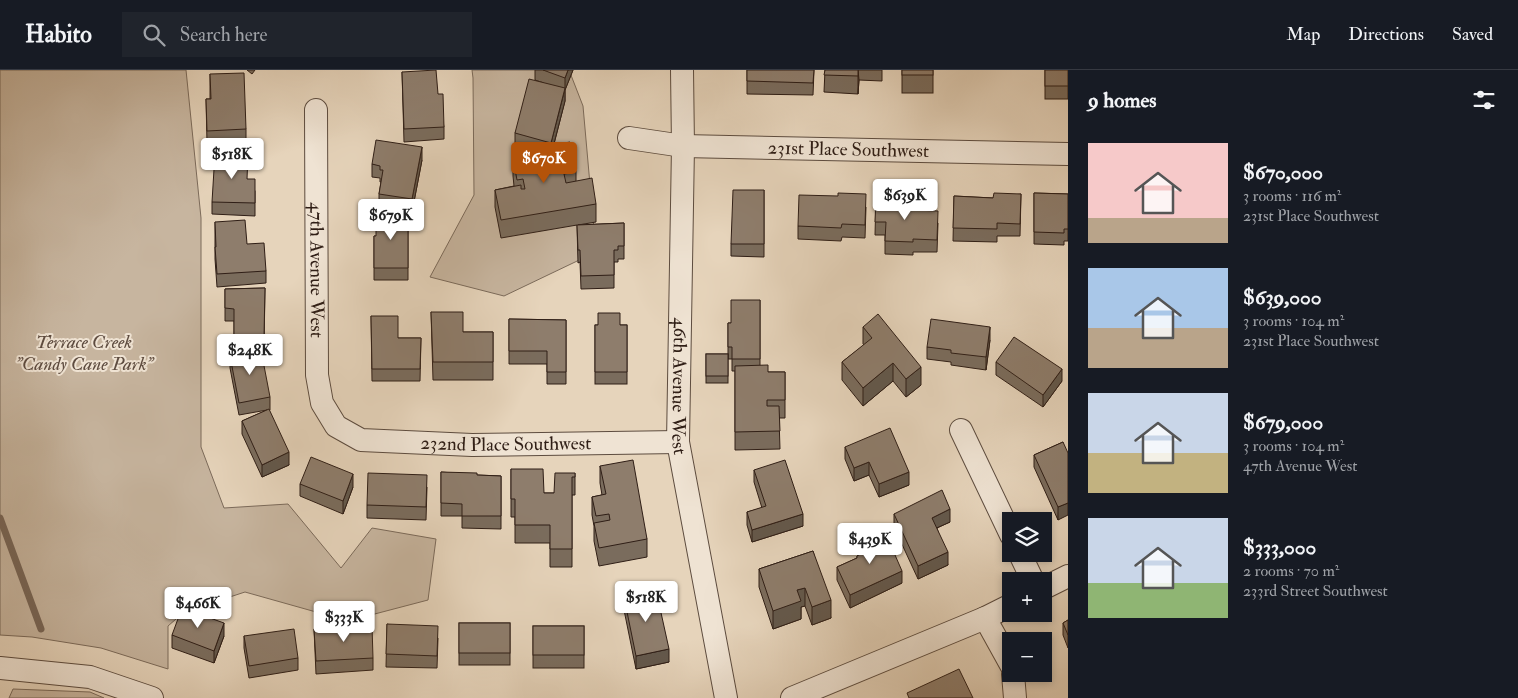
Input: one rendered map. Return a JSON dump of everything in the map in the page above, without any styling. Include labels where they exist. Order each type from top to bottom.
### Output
[{"type":"street","name":"46th Avenue West","points":[[682,70],[678,442],[726,698]]},
{"type":"street","name":"47th Avenue West","points":[[316,110],[317,375],[322,403],[336,426]]},
{"type":"street","name":"231st Place Southwest","points":[[629,138],[682,146],[1068,154]]},
{"type":"street","name":"232nd Place Southwest","points":[[336,426],[361,440],[472,445],[678,442]]},
{"type":"street","points":[[961,430],[1002,516]]},
{"type":"street","points":[[1052,584],[1068,576]]},
{"type":"street","points":[[792,698],[1002,610]]},
{"type":"street","points":[[985,618],[1002,649]]},
{"type":"street","points":[[0,668],[90,676],[152,698]]},
{"type":"street","points":[[1014,682],[1015,698]]},
{"type":"green space","name":"Terrace Creek \"Candy Cane Park\"","points":[[0,70],[186,70],[201,218],[201,447],[224,508],[288,504],[341,568],[372,528],[436,539],[428,600],[348,621],[245,592],[184,612],[168,626],[168,669],[101,648],[32,637],[0,635]]},
{"type":"green space","points":[[472,70],[569,70],[583,106],[596,252],[504,296],[430,277],[474,195]]},
{"type":"green space","points":[[13,689],[90,692],[104,698],[9,698]]},
{"type":"building","points":[[436,70],[438,94],[443,94],[444,127],[404,129],[402,72]]},
{"type":"building","points":[[543,70],[568,70],[565,78]]},
{"type":"building","points":[[747,70],[814,70],[813,83],[747,81]]},
{"type":"building","points":[[825,70],[858,70],[858,76],[824,75]]},
{"type":"building","points":[[902,70],[933,70],[933,75],[902,75]]},
{"type":"building","points":[[1045,70],[1068,70],[1068,86],[1045,86]]},
{"type":"building","points":[[244,73],[246,129],[207,131],[206,99],[211,99],[210,74]]},
{"type":"building","points":[[529,79],[565,88],[551,143],[515,133]]},
{"type":"building","points":[[376,140],[422,147],[412,199],[379,194],[383,170],[380,170],[380,166],[372,164]]},
{"type":"building","points":[[570,142],[576,172],[564,174],[566,183],[592,178],[596,204],[501,220],[495,190],[521,185],[521,189],[525,189],[523,179],[517,180],[513,158],[519,157],[518,151]]},
{"type":"building","points":[[215,153],[248,154],[247,179],[255,179],[255,203],[212,202]]},
{"type":"building","points":[[733,190],[764,190],[764,244],[731,244]]},
{"type":"building","points":[[838,193],[866,194],[865,225],[842,224],[841,228],[798,226],[799,195],[838,196]]},
{"type":"building","points":[[994,193],[1021,194],[1020,224],[997,223],[997,229],[953,228],[954,196],[993,198]]},
{"type":"building","points":[[1034,193],[1068,194],[1068,229],[1064,229],[1064,233],[1034,232]]},
{"type":"building","points":[[876,195],[902,196],[902,207],[914,208],[914,210],[938,211],[937,240],[913,239],[913,242],[885,241],[886,222],[875,222]]},
{"type":"building","points":[[376,213],[408,213],[408,268],[374,268]]},
{"type":"building","points":[[245,220],[247,244],[264,243],[266,271],[217,274],[215,222]]},
{"type":"building","points":[[624,223],[624,246],[618,246],[618,250],[614,250],[614,275],[581,276],[577,225]]},
{"type":"building","points":[[265,288],[264,336],[234,335],[234,309],[225,308],[225,289]]},
{"type":"building","points":[[731,300],[760,300],[760,359],[732,359],[732,347],[728,347],[728,323],[731,323]]},
{"type":"building","points":[[431,312],[463,312],[463,332],[493,332],[493,362],[433,362]]},
{"type":"building","points":[[598,313],[620,313],[620,325],[627,325],[627,372],[595,372],[595,325],[598,325]]},
{"type":"building","points":[[878,314],[921,367],[906,379],[893,363],[863,388],[842,362],[872,338],[863,327]]},
{"type":"building","points":[[371,316],[398,316],[398,338],[421,338],[420,369],[372,369]]},
{"type":"building","points":[[509,319],[566,320],[566,372],[547,372],[547,351],[509,351]]},
{"type":"building","points":[[931,319],[990,327],[986,357],[951,353],[951,350],[927,347]]},
{"type":"building","points":[[1014,337],[1062,369],[1043,395],[996,362]]},
{"type":"building","points":[[261,350],[270,397],[239,403],[230,356]]},
{"type":"building","points":[[706,354],[728,354],[728,376],[706,376]]},
{"type":"building","points":[[768,365],[768,372],[785,372],[785,400],[767,400],[767,406],[779,406],[780,431],[735,432],[735,366]]},
{"type":"building","points":[[269,409],[289,452],[262,465],[242,421]]},
{"type":"building","points":[[890,428],[909,472],[879,484],[869,462],[854,468],[845,447]]},
{"type":"building","points":[[1063,442],[1068,453],[1068,503],[1058,507],[1034,455]]},
{"type":"building","points":[[311,457],[353,474],[343,501],[300,484]]},
{"type":"building","points":[[633,460],[647,539],[599,548],[594,523],[610,520],[609,514],[596,516],[592,497],[606,494],[600,466]]},
{"type":"building","points":[[785,460],[803,514],[752,530],[747,512],[766,506],[754,470]]},
{"type":"building","points":[[511,469],[543,469],[544,493],[554,493],[555,473],[575,473],[575,477],[572,477],[572,549],[550,549],[550,525],[515,525],[515,499],[511,499]]},
{"type":"building","points":[[441,472],[501,476],[501,516],[462,516],[462,504],[441,503]]},
{"type":"building","points":[[368,473],[427,475],[426,507],[367,505]]},
{"type":"building","points":[[942,490],[950,509],[932,518],[948,552],[918,566],[894,514]]},
{"type":"building","points":[[885,532],[902,571],[850,595],[837,567],[857,558],[857,556],[864,552],[860,544]]},
{"type":"building","points":[[813,551],[831,600],[812,607],[805,588],[797,590],[801,601],[773,611],[759,569]]},
{"type":"building","points":[[656,590],[669,649],[636,656],[624,597]]},
{"type":"building","points":[[182,608],[224,623],[214,651],[172,635]]},
{"type":"building","points":[[1068,620],[1068,635],[1063,623]]},
{"type":"building","points":[[459,623],[510,623],[510,653],[459,653]]},
{"type":"building","points":[[387,624],[438,626],[437,656],[386,654]]},
{"type":"building","points":[[372,626],[373,658],[316,661],[314,629]]},
{"type":"building","points":[[533,626],[584,626],[584,655],[533,655]]},
{"type":"building","points":[[294,629],[298,658],[249,666],[244,636]]},
{"type":"building","points":[[959,669],[973,698],[909,698],[907,693]]},
{"type":"waterway","points":[[0,518],[41,629]]}]
